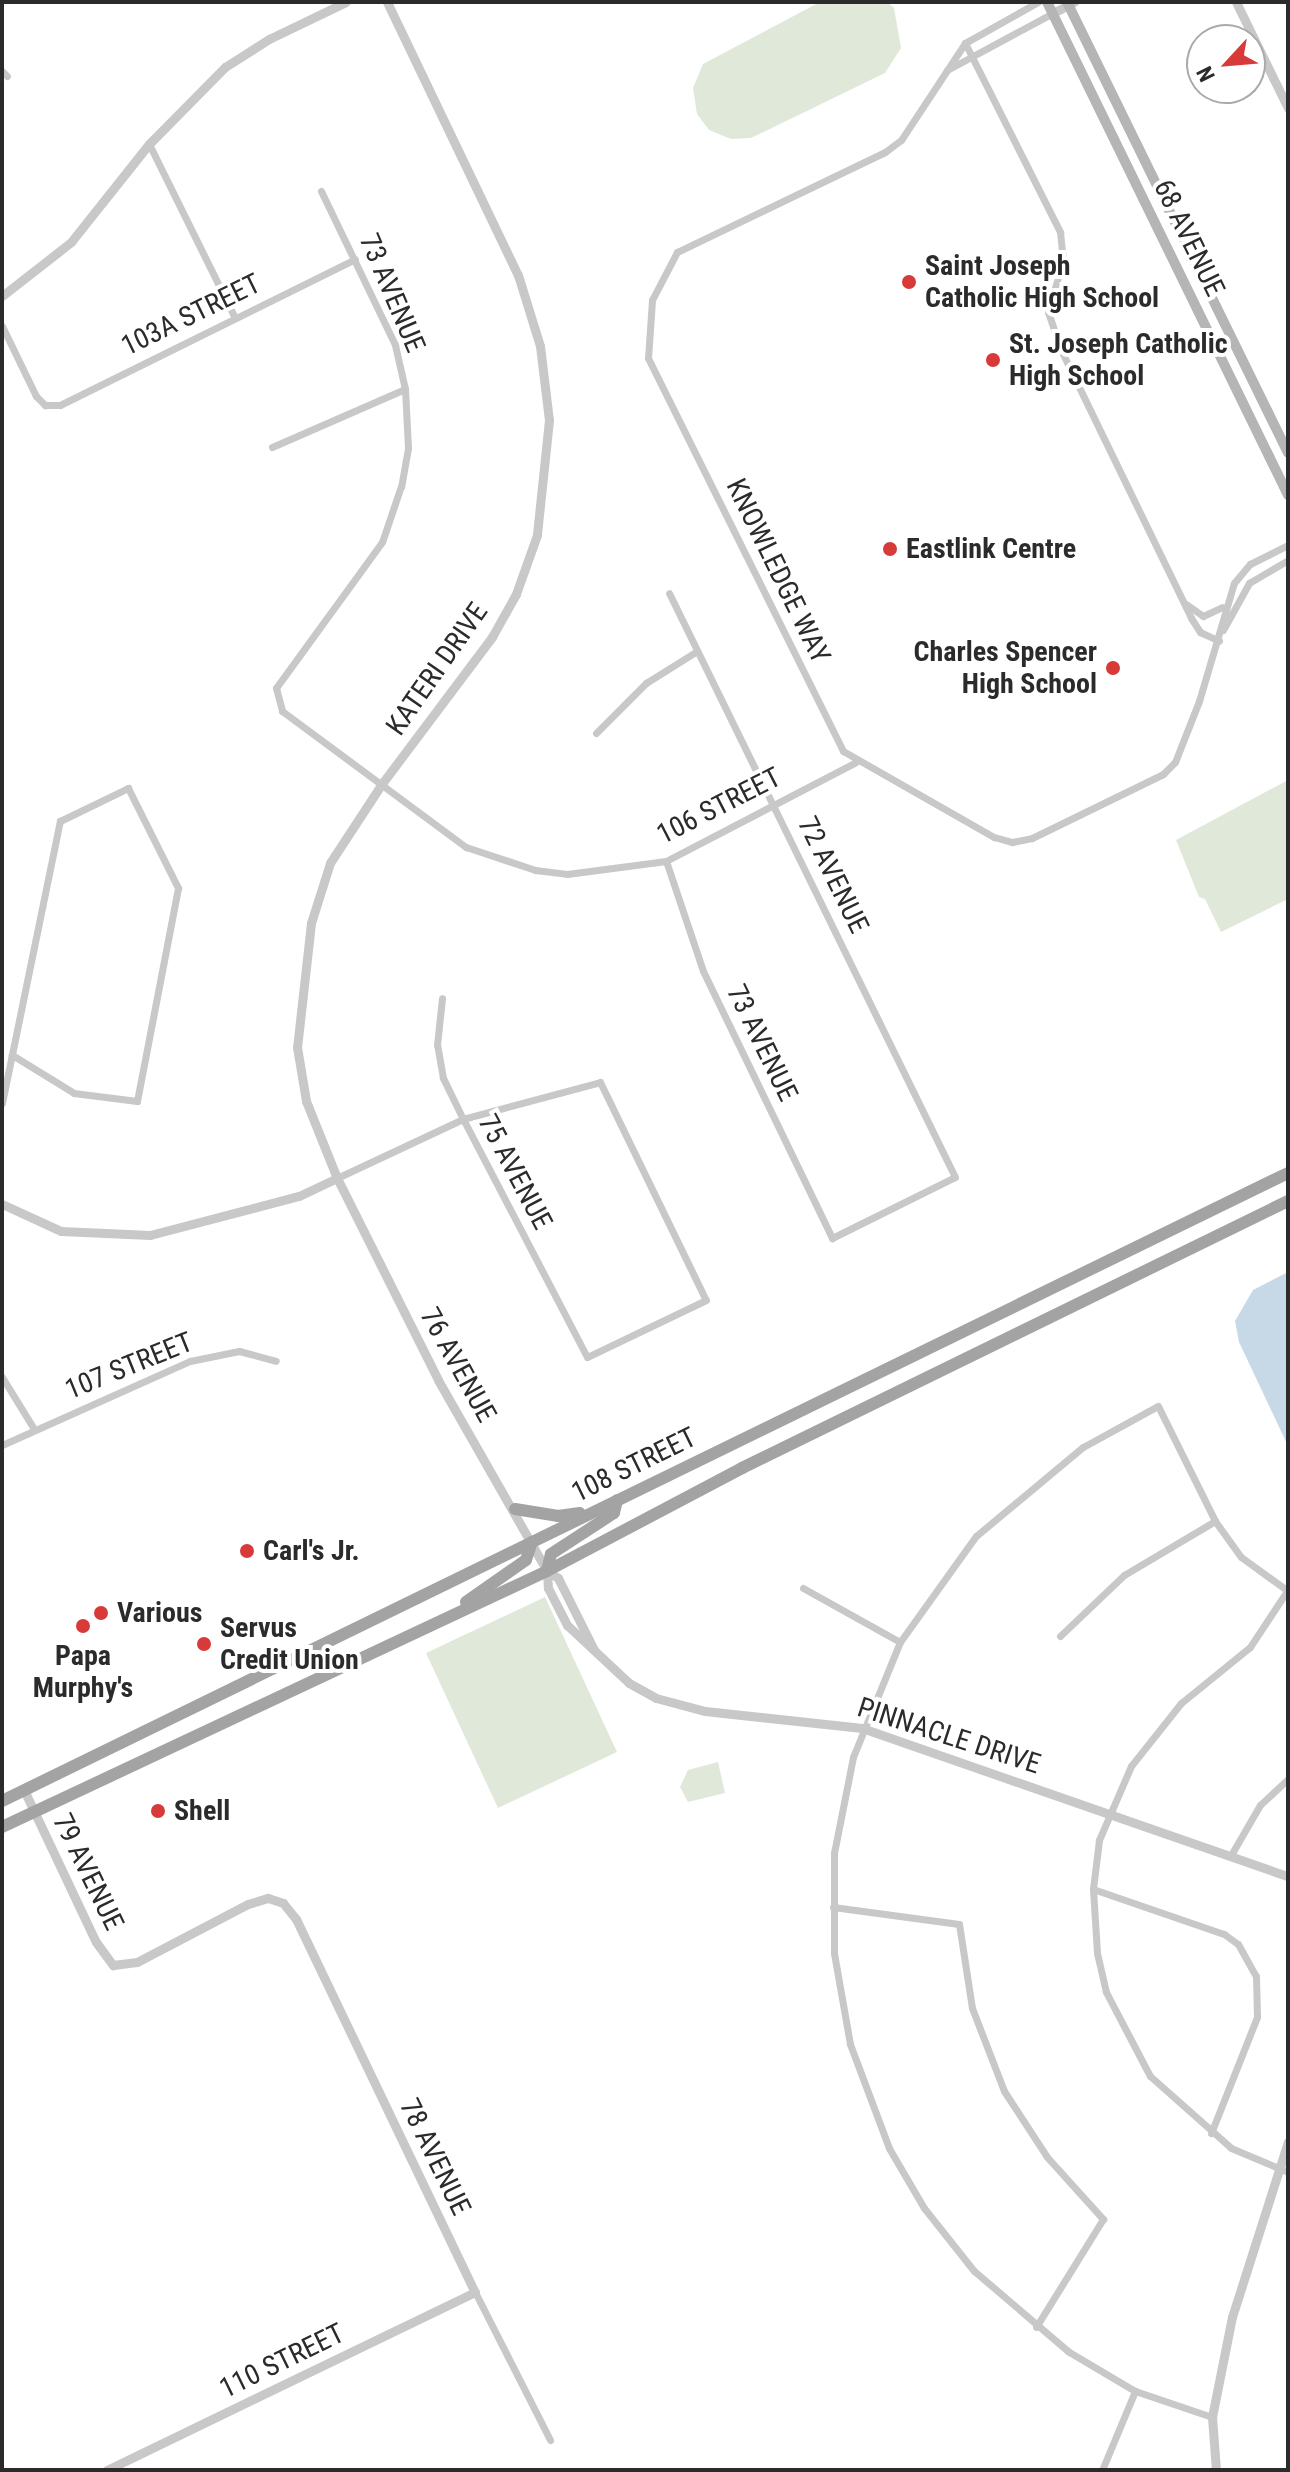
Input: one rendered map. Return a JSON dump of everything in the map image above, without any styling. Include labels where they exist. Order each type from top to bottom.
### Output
[{"type":"main road","name":"68 AVENUE","points":[[1047,2],[1288,495]]},
{"type":"main road","name":"68 AVENUE","points":[[1070,3],[1288,453]]},
{"type":"main road","name":"108 STREET","points":[[2,1801],[1288,1173]]},
{"type":"main road","name":"108 STREET","points":[[2,1827],[547,1571],[742,1468],[1288,1201]]},
{"type":"main road","points":[[515,1509],[574,1515],[617,1500]]},
{"type":"main road","points":[[547,1571],[551,1554],[614,1513],[617,1500]]},
{"type":"main road","points":[[412,1635],[526,1560],[532,1542]]},
{"type":"street","points":[[2,296],[71,242],[149,144],[225,67],[269,39],[346,2]]},
{"type":"street","name":"KATERI DRIVE","points":[[337,1178],[306,1101],[297,1047],[311,923],[330,863],[381,785],[492,637],[516,594],[537,535],[549,420],[540,346],[518,275],[387,2]]},
{"type":"street","name":"KNOWLEDGE WAY","points":[[1038,2],[965,43],[901,140],[885,152],[677,252],[652,300],[646,339],[648,358],[831,731],[856,762],[994,837],[1012,842],[1032,838],[1163,774],[1175,762],[1222,632],[1249,583],[1288,560]]},
{"type":"street","points":[[1236,2],[1288,108]]},
{"type":"street","name":"KNOWLEDGE WAY","points":[[945,71],[1070,3]]},
{"type":"street","points":[[965,43],[1060,232],[1063,260],[1050,295],[1050,324],[1181,600],[1200,632],[1219,641]]},
{"type":"street","points":[[149,144],[235,318]]},
{"type":"street","name":"73 AVENUE","points":[[276,701],[276,688],[382,542],[406,464],[405,389],[390,332],[321,191]]},
{"type":"street","name":"103A STREET","points":[[2,326],[36,396],[45,405],[60,405],[355,259]]},
{"type":"street","points":[[272,447],[405,389]]},
{"type":"street","name":"KNOWLEDGE WAY","points":[[1222,632],[1226,603],[1241,571],[1288,545]]},
{"type":"street","name":"72 AVENUE","points":[[669,593],[955,1177],[832,1238]]},
{"type":"street","points":[[1181,600],[1208,616],[1226,603]]},
{"type":"street","points":[[596,733],[646,683],[697,651]]},
{"type":"street","name":"106 STREET","points":[[276,701],[381,785],[466,847],[535,870],[567,874],[666,861],[856,762]]},
{"type":"street","points":[[2,1103],[60,821],[128,788],[178,888],[137,1101],[74,1093],[12,1055]]},
{"type":"street","name":"73 AVENUE","points":[[666,861],[703,971],[832,1238]]},
{"type":"street","name":"75 AVENUE","points":[[442,998],[437,1045],[443,1078],[463,1119],[587,1357],[706,1300],[600,1082],[463,1119]]},
{"type":"street","points":[[2,1204],[61,1231],[150,1235],[299,1196],[463,1119]]},
{"type":"street","name":"76 AVENUE","points":[[337,1178],[438,1380],[515,1509],[547,1571]]},
{"type":"street","name":"107 STREET","points":[[2,1445],[190,1361],[239,1351],[276,1361]]},
{"type":"street","points":[[2,1377],[34,1429]]},
{"type":"street","points":[[1212,2417],[1135,2391],[1036,2327],[947,2240],[889,2148],[850,2044],[834,1953],[837,1832],[862,1728],[900,1642],[976,1536],[1022,1493],[1083,1447],[1158,1406],[1215,1521],[1241,1557],[1288,1591],[1250,1647],[1153,1733],[1108,1813],[1093,1889],[1100,1972],[1123,2031],[1157,2084],[1211,2133],[1283,2171]]},
{"type":"street","points":[[1060,1636],[1124,1575],[1215,1521]]},
{"type":"street","name":"PINNACLE DRIVE","points":[[547,1571],[558,1578],[597,1656],[629,1683],[685,1707],[862,1728],[1288,1876]]},
{"type":"street","points":[[803,1588],[900,1642]]},
{"type":"street","points":[[1231,1855],[1260,1805],[1288,1779]]},
{"type":"street","name":"79 AVENUE","points":[[24,1790],[96,1942],[113,1965],[137,1962],[248,1904],[275,1900]]},
{"type":"street","points":[[1093,1889],[1224,1934],[1247,1958],[1259,1996],[1257,2017],[1211,2133]]},
{"type":"street","name":"78 AVENUE","points":[[275,1900],[296,1919],[475,2292],[550,2440]]},
{"type":"street","points":[[833,1907],[959,1924],[972,2008],[1004,2091],[1047,2157],[1103,2219],[1036,2327]]},
{"type":"street","points":[[1216,2470],[1212,2417],[1232,2317],[1283,2171],[1288,2142]]},
{"type":"street","name":"110 STREET","points":[[107,2470],[475,2292]]},
{"type":"street","points":[[1102,2470],[1135,2391]]},
{"type":"shaded area","points":[[820,2],[887,2],[894,8],[901,48],[885,73],[751,138],[731,139],[709,130],[697,114],[693,88],[703,64]]},
{"type":"shaded area","points":[[1288,780],[1288,899],[1221,932],[1205,899],[1199,897],[1176,840]]},
{"type":"shaded area","points":[[545,1597],[617,1752],[498,1808],[426,1653]]},
{"type":"shaded area","points":[[718,1762],[725,1793],[688,1802],[680,1787],[688,1770]]},
{"type":"water","points":[[1288,1272],[1288,1446],[1239,1342],[1235,1321],[1253,1290]]},
{"type":"place","name":"Saint Joseph Catholic High School","points":[[909,282]]},
{"type":"place","name":"St. Joseph Catholic High School","points":[[993,360]]},
{"type":"place","name":"Eastlink Centre","points":[[890,549]]},
{"type":"place","name":"Charles Spencer High School","points":[[1113,668]]},
{"type":"place","name":"Carl's Jr.","points":[[247,1551]]},
{"type":"place","name":"Various","points":[[101,1613]]},
{"type":"place","name":"Papa Murphy's","points":[[83,1626]]},
{"type":"place","name":"Servus Credit Union","points":[[204,1644]]},
{"type":"place","name":"Shell","points":[[158,1811]]}]
